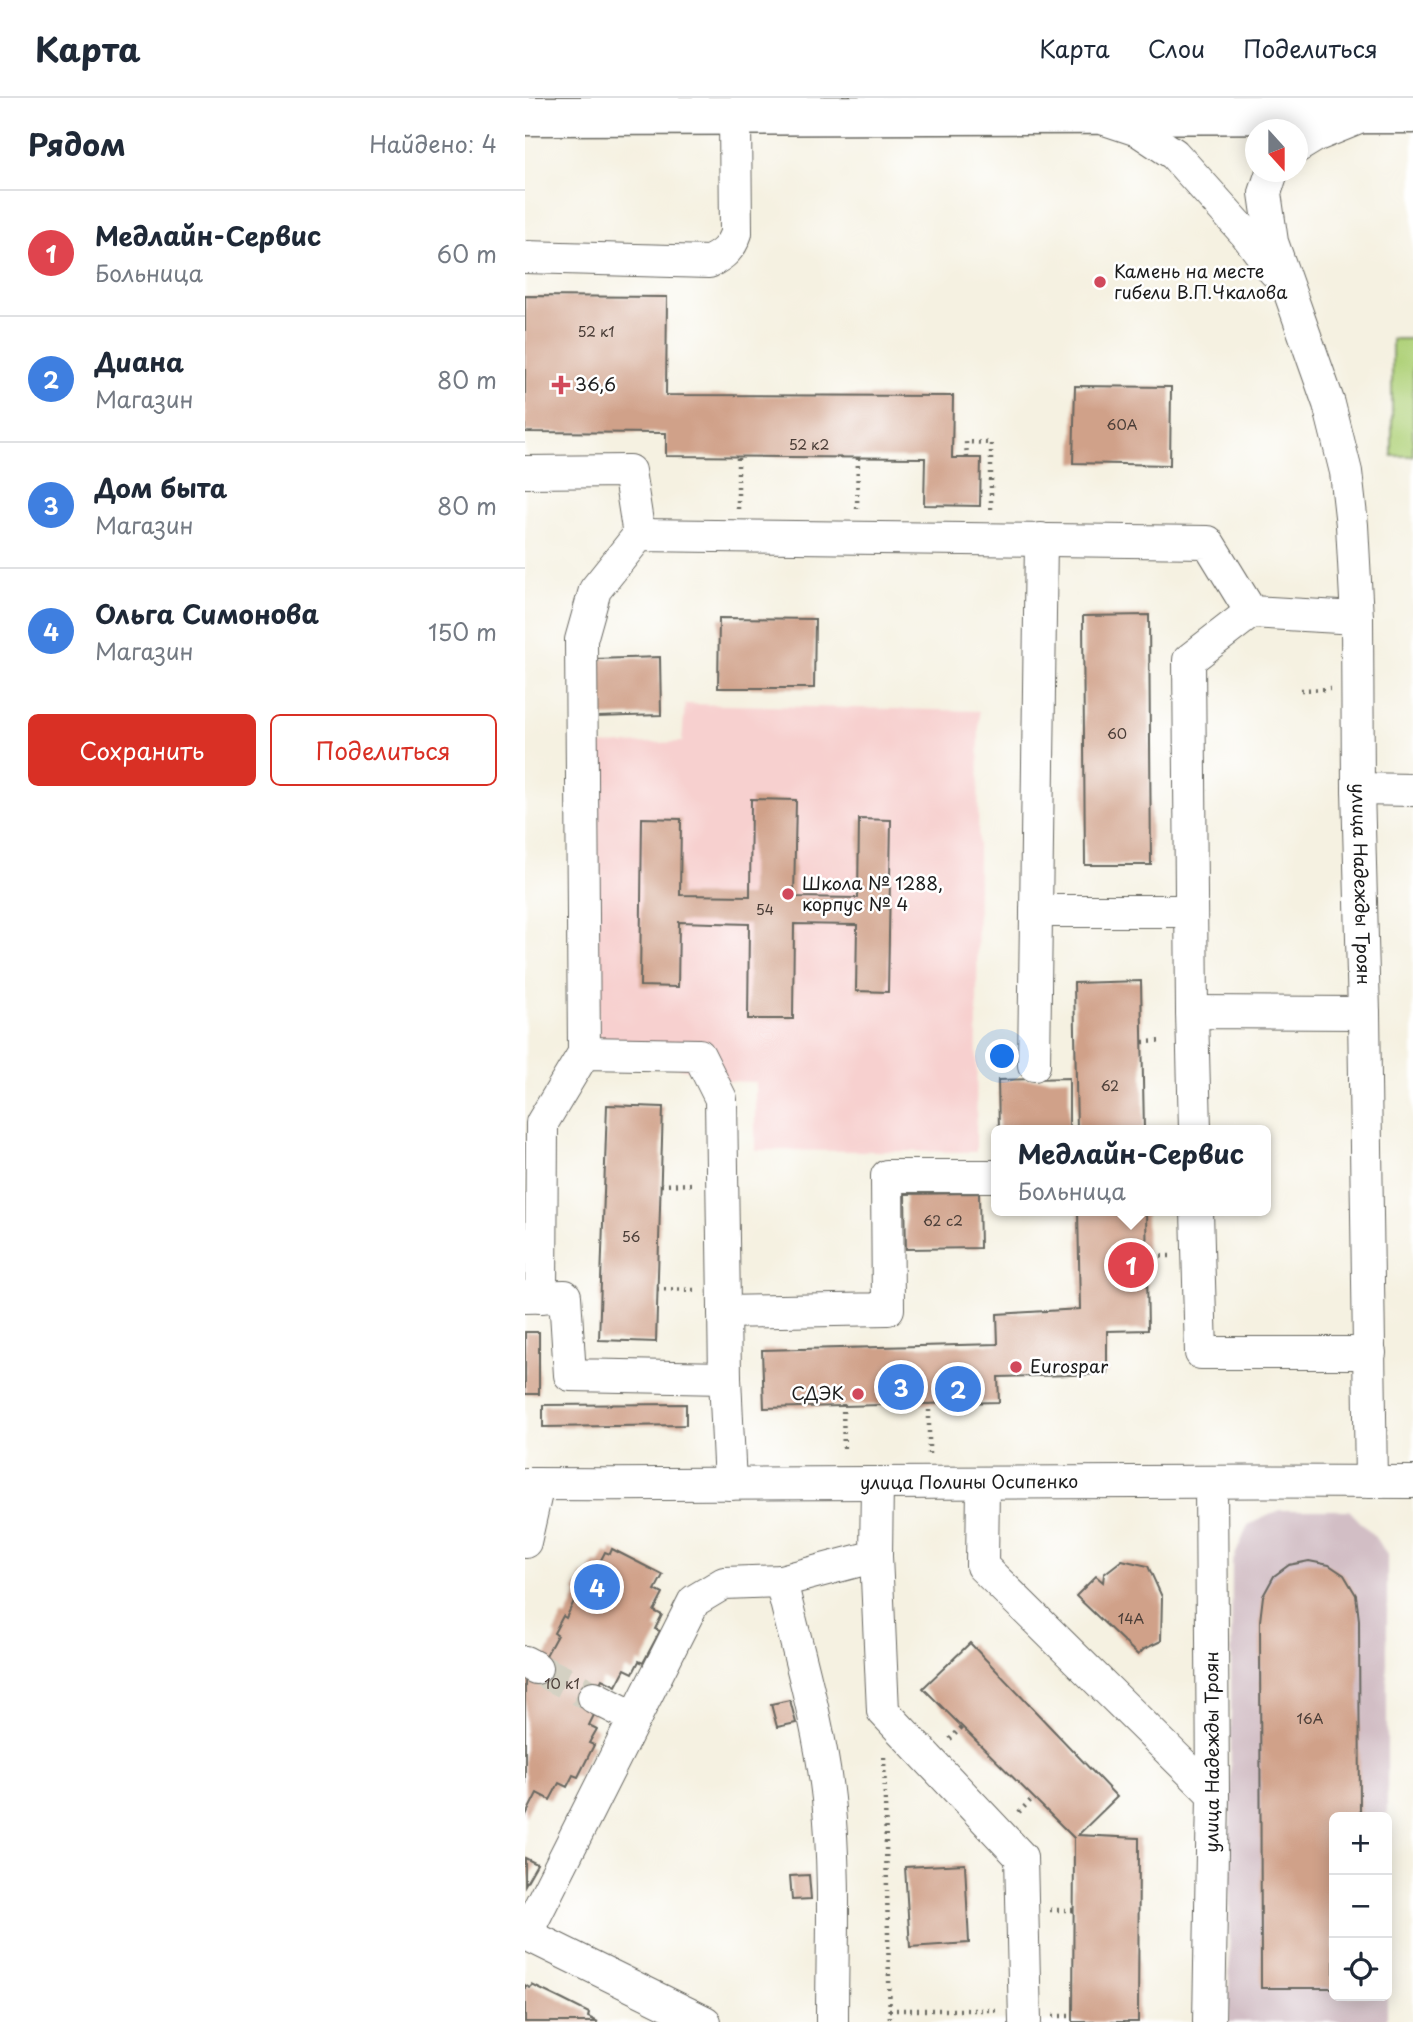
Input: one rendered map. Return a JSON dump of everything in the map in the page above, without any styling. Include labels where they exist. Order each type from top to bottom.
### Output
[{"type":"main road","points":[[525,116],[735,116],[1067,109],[1278,119]]},
{"type":"main road","points":[[1308,119],[1374,113],[1413,114]]},
{"type":"street","name":"улица Надежды Троян","points":[[1067,109],[1138,130],[1174,154],[1246,234],[1290,296]]},
{"type":"street","points":[[525,257],[709,262],[722,255],[732,244],[736,233],[735,116]]},
{"type":"street","name":"улица Надежды Троян","points":[[1268,182],[1265,192],[1272,242],[1329,404],[1346,472],[1352,525],[1357,618],[1371,1482]]},
{"type":"street","points":[[525,472],[629,471],[639,535],[595,590],[581,640],[584,1053],[542,1123],[533,1297],[565,1296],[570,1375],[725,1378]]},
{"type":"street","points":[[639,535],[1208,541],[1251,611]]},
{"type":"street","points":[[1034,1065],[1041,539]]},
{"type":"street","points":[[1195,1125],[1189,660],[1251,611],[1357,618]]},
{"type":"street","points":[[1358,789],[1413,790]]},
{"type":"street","points":[[1036,911],[1191,911]]},
{"type":"street","points":[[1192,1012],[1364,1013]]},
{"type":"street","points":[[584,1053],[699,1055],[721,1099],[725,1378],[730,1484]]},
{"type":"street","points":[[724,1312],[888,1308],[887,1176],[991,1176]]},
{"type":"street","points":[[1198,1216],[1201,1353],[1370,1353]]},
{"type":"street","name":"улица Полины Осипенко","points":[[531,1484],[983,1484],[1132,1480],[1413,1482]]},
{"type":"street","name":"улица Надежды Троян","points":[[1209,2022],[1213,1794],[1211,1482]]},
{"type":"street","points":[[525,1542],[531,1484]]},
{"type":"street","points":[[877,1484],[876,1556],[883,1711],[1021,1857],[1025,2016]]},
{"type":"street","points":[[983,1484],[982,1566],[1213,1794]]},
{"type":"street","points":[[705,2022],[526,1934],[694,1601],[724,1583],[781,1581],[876,1556]]},
{"type":"street","points":[[781,1581],[822,1754],[828,1800],[832,1850],[832,2022]]},
{"type":"street","points":[[594,1697],[635,1718]]},
{"type":"path","points":[[967,458],[966,442],[991,443],[991,539]]},
{"type":"path","points":[[737,536],[738,457]]},
{"type":"path","points":[[857,537],[858,458]]},
{"type":"path","points":[[1301,690],[1338,689]]},
{"type":"path","points":[[929,1403],[929,1484]]},
{"type":"path","points":[[843,1404],[844,1484]]},
{"type":"path","points":[[883,1711],[890,2022]]},
{"type":"path","points":[[889,2010],[1025,2016]]},
{"type":"shaded area","name":"Школа № 1288, корпус № 4","points":[[685,704],[979,711],[976,1152],[755,1150],[755,1082],[725,1081],[598,1043],[597,745],[682,742]]},
{"type":"shaded area","points":[[1280,1510],[1349,1510],[1374,1536],[1387,1555],[1387,1812],[1329,1812],[1329,2001],[1387,2001],[1387,2022],[1229,2022],[1232,1563],[1248,1525]]},
{"type":"green space","points":[[1392,339],[1413,339],[1413,456],[1392,456]]},
{"type":"building","points":[[525,296],[667,297],[666,395],[953,396],[952,458],[981,458],[980,506],[924,505],[925,458],[666,456],[666,433],[525,432]]},
{"type":"building","points":[[1075,386],[1171,387],[1170,465],[1073,463]]},
{"type":"building","points":[[1149,615],[1151,865],[1085,865],[1083,616]]},
{"type":"building","points":[[719,618],[815,619],[814,688],[718,688]]},
{"type":"building","points":[[660,657],[661,715],[596,717],[594,659]]},
{"type":"building","points":[[751,799],[796,800],[794,897],[858,898],[859,819],[891,820],[888,992],[856,991],[857,925],[794,924],[793,1019],[748,1019],[749,924],[679,922],[678,987],[640,986],[642,818],[681,819],[680,895],[750,896]]},
{"type":"building","points":[[1141,981],[1144,1125],[1077,1125],[1074,983]]},
{"type":"building","points":[[1069,1078],[1069,1125],[999,1125],[998,1080]]},
{"type":"building","points":[[607,1105],[663,1107],[656,1342],[599,1340]]},
{"type":"building","points":[[979,1193],[980,1248],[906,1249],[905,1194]]},
{"type":"building","points":[[1078,1216],[1146,1216],[1148,1330],[1107,1331],[1107,1374],[998,1377],[999,1402],[764,1408],[762,1350],[998,1344],[997,1314],[1080,1309]]},
{"type":"building","points":[[525,1332],[539,1332],[539,1394],[525,1394]]},
{"type":"building","points":[[686,1404],[686,1425],[543,1427],[543,1405]]},
{"type":"building","points":[[612,1549],[663,1575],[655,1590],[663,1594],[654,1611],[662,1615],[655,1629],[660,1631],[643,1663],[639,1661],[633,1673],[625,1669],[616,1686],[602,1679],[590,1705],[597,1709],[589,1725],[597,1729],[589,1743],[594,1745],[578,1777],[573,1775],[567,1787],[559,1783],[550,1800],[537,1793],[525,1817],[525,1682],[529,1674],[543,1661],[557,1635],[554,1633],[563,1616],[566,1618],[578,1593],[574,1592],[583,1574],[587,1576],[594,1562],[599,1564],[605,1552],[610,1554]]},
{"type":"building","points":[[1122,1560],[1148,1566],[1162,1597],[1161,1641],[1138,1655],[1076,1596],[1096,1576],[1103,1582],[1104,1574]]},
{"type":"building","points":[[1309,1561],[1329,1565],[1344,1575],[1356,1595],[1359,1620],[1360,1812],[1329,1812],[1329,1988],[1261,1988],[1260,1621],[1263,1596],[1274,1576],[1289,1565]]},
{"type":"building","points":[[970,1643],[1117,1797],[1078,1835],[1139,1838],[1138,2022],[1073,2022],[1074,1838],[923,1688]]},
{"type":"building","points":[[790,1700],[796,1723],[777,1727],[771,1704]]},
{"type":"building","points":[[525,1858],[537,1864],[525,1885]]},
{"type":"building","points":[[965,1864],[969,1943],[910,1947],[905,1867]]},
{"type":"building","points":[[809,1875],[811,1899],[792,1900],[790,1876]]},
{"type":"building","points":[[525,1985],[530,1988],[532,1985],[589,2013],[588,2017],[598,2022],[525,2022]]},
{"type":"tunnel","points":[[536,1668],[594,1697]]},
{"type":"place","name":"Камень на месте гибели В.П.Чкалова","points":[[1100,282]]},
{"type":"place","name":"36,6","points":[[561,385]]},
{"type":"place","name":"Школа № 1288, корпус № 4","points":[[788,894]]},
{"type":"place","name":"Медлайн-Сервис","points":[[1131,1265]]},
{"type":"place","name":"Eurospar","points":[[1016,1367]]},
{"type":"place","name":"Дом быта","points":[[901,1387]]},
{"type":"place","name":"Диана","points":[[958,1389]]},
{"type":"place","name":"СДЭК","points":[[858,1394]]},
{"type":"place","name":"Ольга Симонова","points":[[597,1587]]}]
